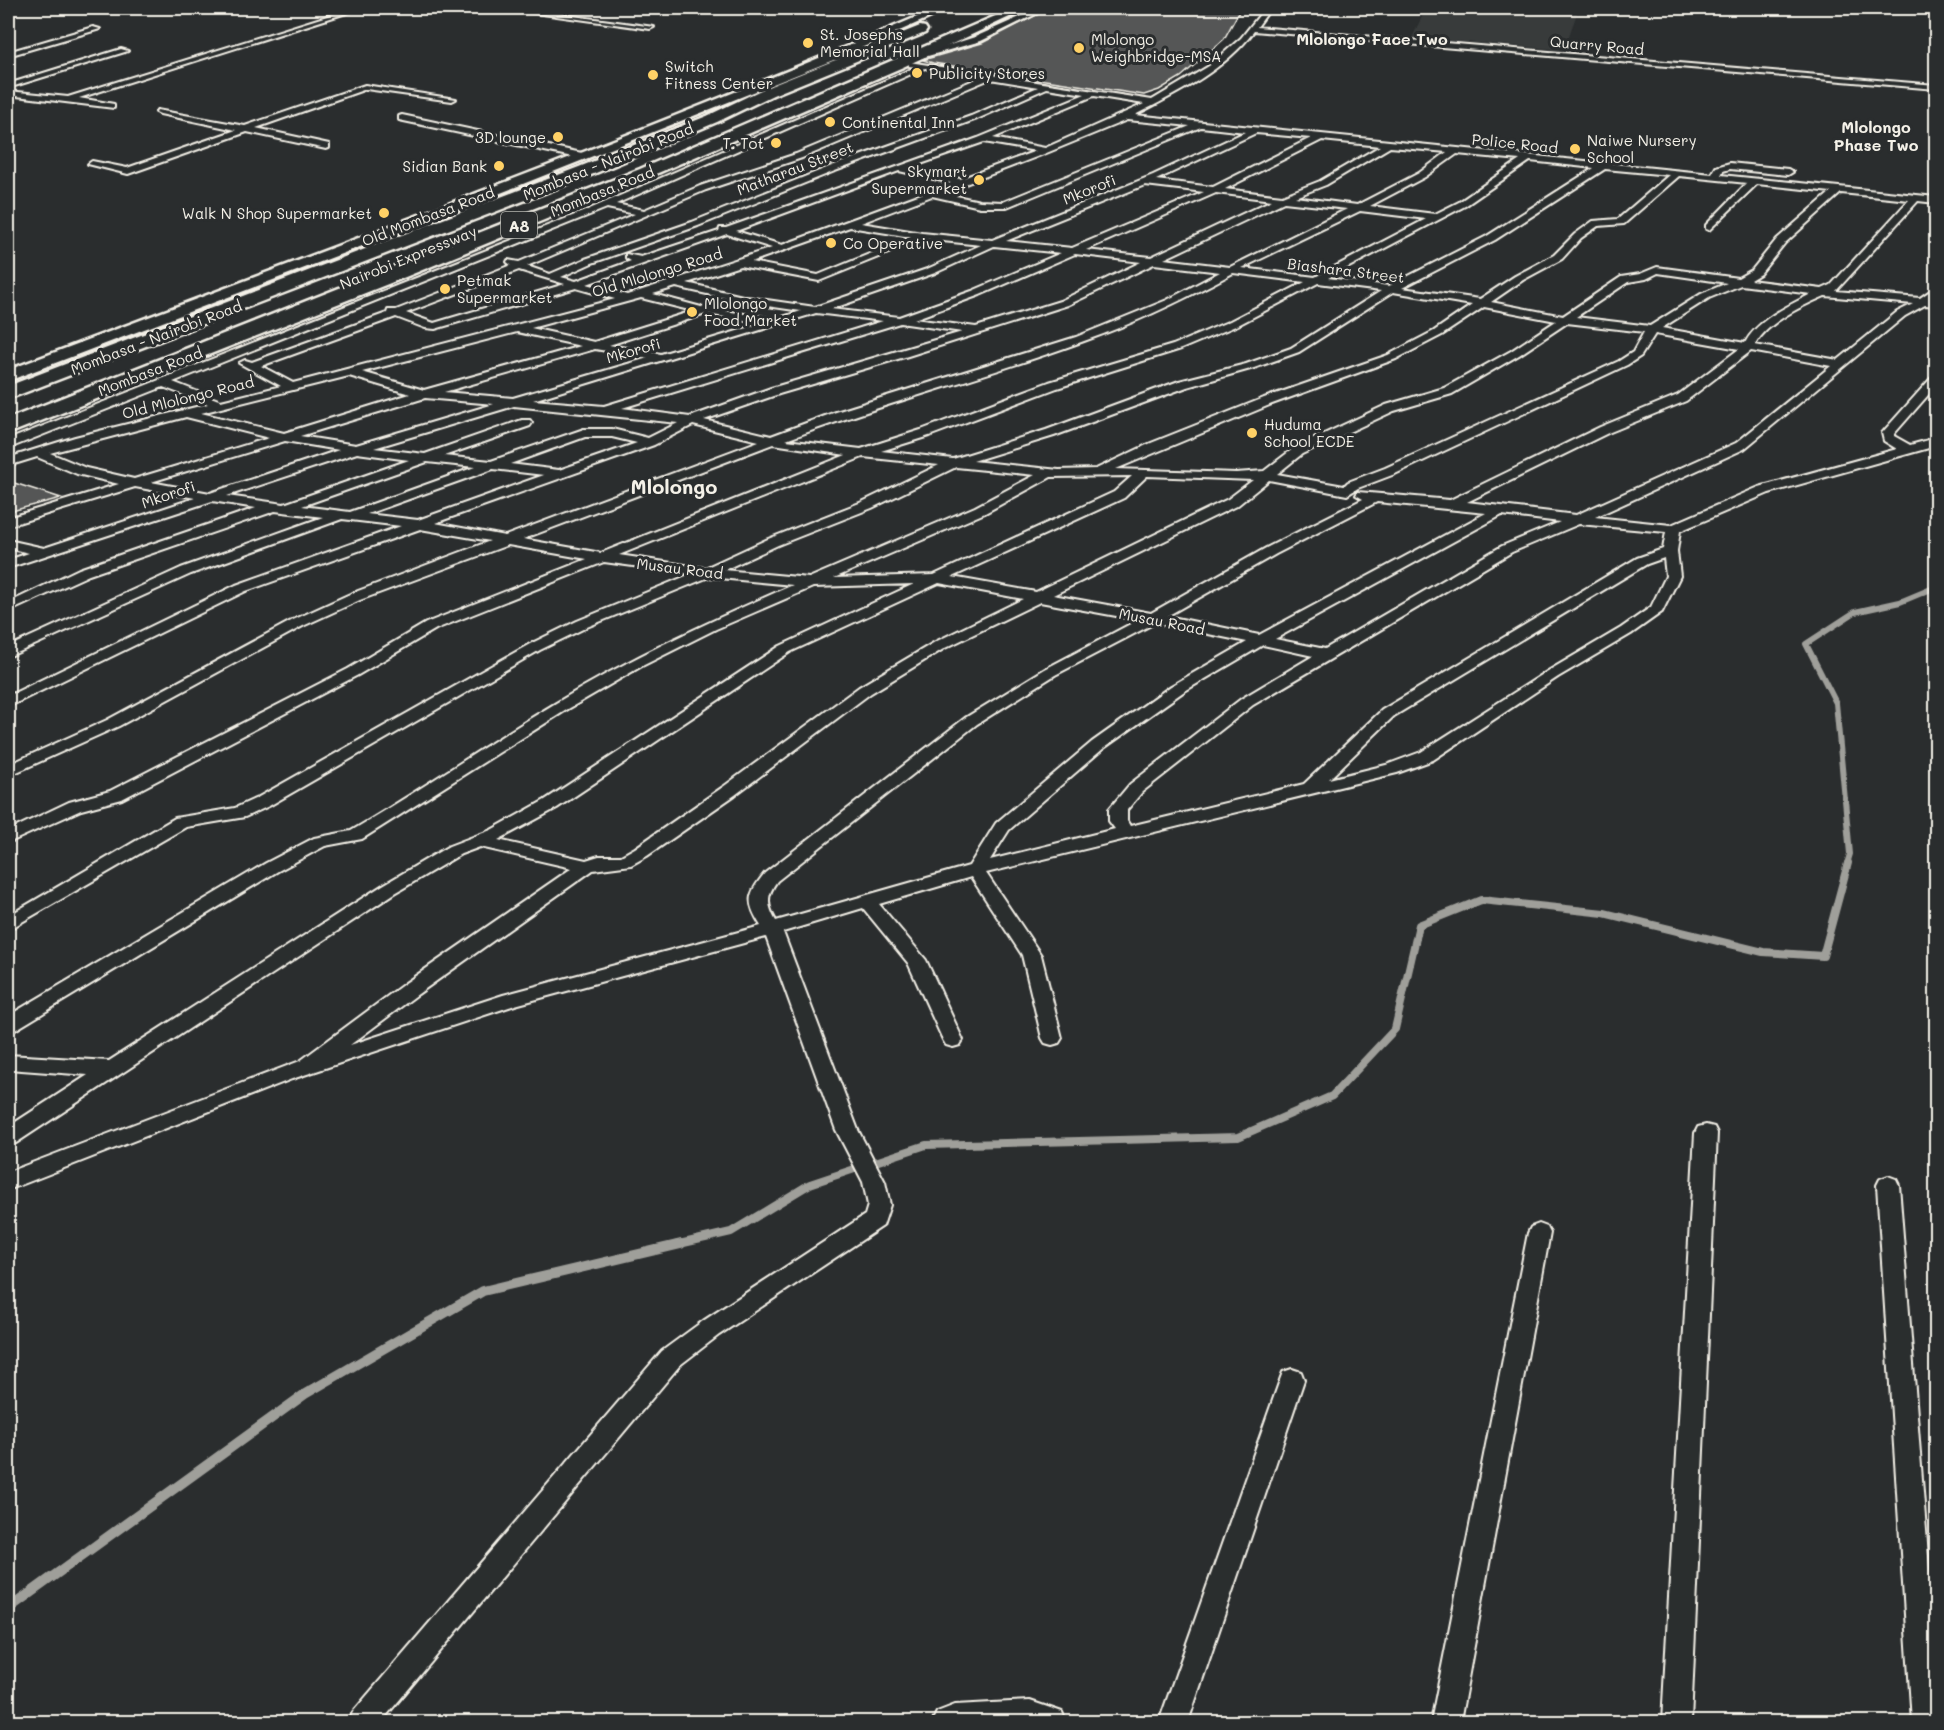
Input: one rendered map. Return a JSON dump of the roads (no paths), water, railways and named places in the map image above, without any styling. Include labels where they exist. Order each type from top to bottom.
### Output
[{"type":"highway","name":"Nairobi Expressway","points":[[8,403],[516,206],[721,122],[987,8]]},
{"type":"highway","name":"Nairobi Expressway","points":[[8,413],[253,320],[773,110],[1004,8]]},
{"type":"highway","name":"Mombasa Road","points":[[8,427],[461,249],[666,165],[912,63],[1023,8]]},
{"type":"highway","name":"Mombasa - Nairobi Road","points":[[8,393],[585,171],[712,119],[768,92],[900,39],[952,10]]},
{"type":"street","points":[[68,99],[359,8]]},
{"type":"street","points":[[503,8],[650,27]]},
{"type":"street","points":[[8,444],[588,213],[912,63],[978,39],[1045,8]]},
{"type":"street","name":"Old Mlolongo Road","points":[[8,462],[185,413],[625,298],[782,248],[961,182],[1127,117],[1153,103],[1236,48],[1256,29],[1268,8]]},
{"type":"street","name":"Old Mombasa Road","points":[[8,376],[227,294],[952,10]]},
{"type":"street","points":[[8,54],[96,29]]},
{"type":"street","name":"Quarry Road","points":[[1256,29],[1936,87]]},
{"type":"street","points":[[8,86],[124,51]]},
{"type":"street","points":[[912,63],[1153,103]]},
{"type":"street","points":[[251,366],[468,287],[703,188],[808,152],[991,76]]},
{"type":"street","name":"Matharau Street","points":[[554,276],[696,224],[760,196],[995,110],[1046,86]]},
{"type":"street","points":[[92,164],[128,171],[365,87],[452,99]]},
{"type":"street","points":[[8,93],[111,106]]},
{"type":"street","name":"Matharau Street","points":[[345,295],[429,326],[435,326],[577,284],[728,231],[1025,124],[1092,94]]},
{"type":"street","points":[[160,112],[326,146]]},
{"type":"street","points":[[402,117],[582,156]]},
{"type":"street","name":"Police Road","points":[[1127,117],[1936,200]]},
{"type":"street","points":[[885,120],[906,125]]},
{"type":"street","points":[[931,193],[980,204],[1004,205],[1199,125]]},
{"type":"street","points":[[917,127],[1044,150]]},
{"type":"street","name":"Mkorofi","points":[[8,564],[41,551],[352,450],[778,322],[931,272],[993,243],[1144,182],[1253,131]]},
{"type":"street","points":[[605,410],[674,387],[903,319],[976,294],[1213,191],[1319,138]]},
{"type":"street","points":[[8,702],[241,588],[650,442],[691,421],[775,391],[904,354],[1064,303],[1282,200],[1323,183],[1387,145]]},
{"type":"street","points":[[8,771],[113,723],[298,623],[355,597],[840,415],[1080,339],[1171,302],[1280,244],[1361,208],[1422,175],[1455,151]]},
{"type":"street","points":[[808,152],[961,182]]},
{"type":"street","points":[[8,838],[75,806],[116,795],[353,672],[431,626],[583,564],[607,558],[862,453],[925,433],[1053,385],[1177,347],[1234,323],[1462,204],[1529,158]]},
{"type":"street","points":[[8,924],[181,822],[239,813],[263,802],[535,647],[867,505],[956,462],[1050,433],[1183,384],[1250,366],[1295,350],[1391,289],[1491,238],[1603,166]]},
{"type":"street","points":[[1715,178],[1719,169],[1730,166],[1788,172]]},
{"type":"street","points":[[1094,473],[1268,401],[1392,357],[1438,333],[1482,303],[1558,257],[1578,236],[1596,223],[1621,222],[1676,174]]},
{"type":"street","points":[[1144,182],[1436,217]]},
{"type":"street","points":[[1709,227],[1754,182]]},
{"type":"street","points":[[1347,491],[1353,485],[1390,471],[1623,363],[1636,354],[1651,330],[1705,296],[1740,282],[1756,272],[1781,241],[1839,190]]},
{"type":"street","points":[[1452,504],[1604,430],[1643,416],[1682,398],[1749,346],[1755,335],[1766,325],[1835,288],[1866,256],[1890,224],[1916,198]]},
{"type":"street","points":[[606,205],[728,231],[782,248]]},
{"type":"street","points":[[563,206],[588,213]]},
{"type":"street","name":"Biashara Street","points":[[846,224],[922,236],[1072,251],[1391,289],[1564,319],[1605,322],[1749,346],[1839,364]]},
{"type":"street","points":[[737,262],[819,278],[922,236]]},
{"type":"street","points":[[461,249],[520,264],[529,271],[554,276],[625,298]]},
{"type":"street","points":[[615,252],[640,261]]},
{"type":"street","points":[[308,1067],[411,989],[587,866],[598,862],[625,861],[729,791],[864,690],[940,645],[1233,502],[1298,451],[1390,408],[1448,391],[1515,353],[1625,279],[1642,277],[1654,270],[1825,293],[1936,303]]},
{"type":"street","points":[[673,283],[708,293],[974,330]]},
{"type":"street","points":[[1126,832],[1118,821],[1118,809],[1136,788],[1247,702],[1506,549],[1638,494],[1740,446],[1900,314],[1924,301],[1936,290]]},
{"type":"street","points":[[639,294],[705,311],[778,322]]},
{"type":"street","points":[[8,522],[424,394],[595,346],[705,311]]},
{"type":"street","points":[[513,328],[595,346],[663,357]]},
{"type":"street","points":[[229,357],[290,386]]},
{"type":"street","points":[[347,371],[393,387],[424,394],[605,410],[691,421],[771,440],[862,453],[1049,473],[1143,472],[1236,477],[1265,475],[1375,498],[1452,504],[1672,529],[1764,490],[1936,442]]},
{"type":"street","points":[[1910,451],[1888,438],[1888,433],[1936,379]]},
{"type":"street","points":[[164,383],[219,404]]},
{"type":"street","points":[[185,413],[222,424],[352,450],[561,473]]},
{"type":"street","points":[[8,608],[84,572],[526,423]]},
{"type":"street","points":[[8,652],[186,571],[584,433],[612,433],[650,442]]},
{"type":"street","name":"Musau Road","points":[[38,453],[82,471],[133,483],[209,496],[415,524],[607,558],[706,572],[813,583],[939,579],[1153,618],[1327,654]]},
{"type":"street","points":[[8,1137],[389,889],[455,850],[497,834],[550,804],[785,649],[1119,495],[1143,472]]},
{"type":"street","points":[[8,1025],[272,867],[320,842],[356,834],[375,824],[562,706],[638,663],[711,626],[980,510],[1049,473]]},
{"type":"street","points":[[363,1722],[671,1358],[711,1328],[875,1220],[879,1205],[874,1182],[847,1130],[772,929],[757,905],[759,891],[771,877],[971,721],[1050,672],[1153,618],[1271,551],[1375,498]]},
{"type":"street","points":[[975,870],[1002,827],[1098,745],[1177,689],[1260,641],[1499,511]]},
{"type":"street","points":[[8,1181],[308,1067],[510,1000],[772,929],[975,870],[1391,769],[1427,756],[1553,674],[1626,631],[1657,609],[1673,576],[1670,551],[1672,529]]},
{"type":"street","points":[[8,544],[41,551]]},
{"type":"street","points":[[1310,788],[1388,713],[1642,561],[1670,551]]},
{"type":"street","points":[[478,841],[587,866]]},
{"type":"street","points":[[975,870],[1031,956],[1052,1038]]},
{"type":"street","points":[[867,901],[916,960],[953,1040]]},
{"type":"street","points":[[8,1062],[112,1069]]},
{"type":"street","points":[[1676,1722],[1706,1133]]},
{"type":"street","points":[[1888,1185],[1927,1722]]},
{"type":"street","points":[[1445,1722],[1539,1233]]},
{"type":"street","points":[[1173,1722],[1292,1380]]},
{"type":"street","points":[[947,1722],[1010,1719],[1030,1715],[1052,1722]]},
{"type":"waterway","points":[[1847,864],[1850,854],[1836,703],[1806,644],[1855,612],[1900,602],[1936,587]]},
{"type":"waterway","points":[[675,1245],[731,1232],[810,1184],[926,1145],[1238,1137],[1332,1096],[1395,1029],[1419,925],[1481,900],[1604,913],[1763,952],[1823,956],[1848,863]]},
{"type":"waterway","points":[[8,1609],[305,1394],[483,1291],[681,1244]]},
{"type":"place","name":"St. Josephs Memorial Hall","points":[[808,43]]},
{"type":"place","name":"Mlolongo Weighbridge-MSA","points":[[1079,48]]},
{"type":"place","name":"Publicity Stores","points":[[917,73]]},
{"type":"place","name":"Switch Fitness Center","points":[[653,75]]},
{"type":"place","name":"Continental Inn","points":[[830,122]]},
{"type":"place","name":"3D lounge","points":[[558,137]]},
{"type":"place","name":"T. Tot","points":[[776,143]]},
{"type":"place","name":"Naiwe Nursery School","points":[[1575,149]]},
{"type":"place","name":"Sidian Bank","points":[[499,166]]},
{"type":"place","name":"Skymart Supermarket","points":[[979,180]]},
{"type":"place","name":"Walk N Shop Supermarket","points":[[384,213]]},
{"type":"place","name":"Co Operative","points":[[831,243]]},
{"type":"place","name":"Petmak Supermarket","points":[[445,289]]},
{"type":"place","name":"Mlolongo Food Market","points":[[692,312]]},
{"type":"place","name":"Huduma School ECDE","points":[[1252,433]]},
{"type":"district","name":"Mlolongo Face Two","points":[[1372,38]]},
{"type":"district","name":"Mlolongo Phase Two","points":[[1876,135]]},
{"type":"district","name":"Mlolongo","points":[[674,486]]}]
